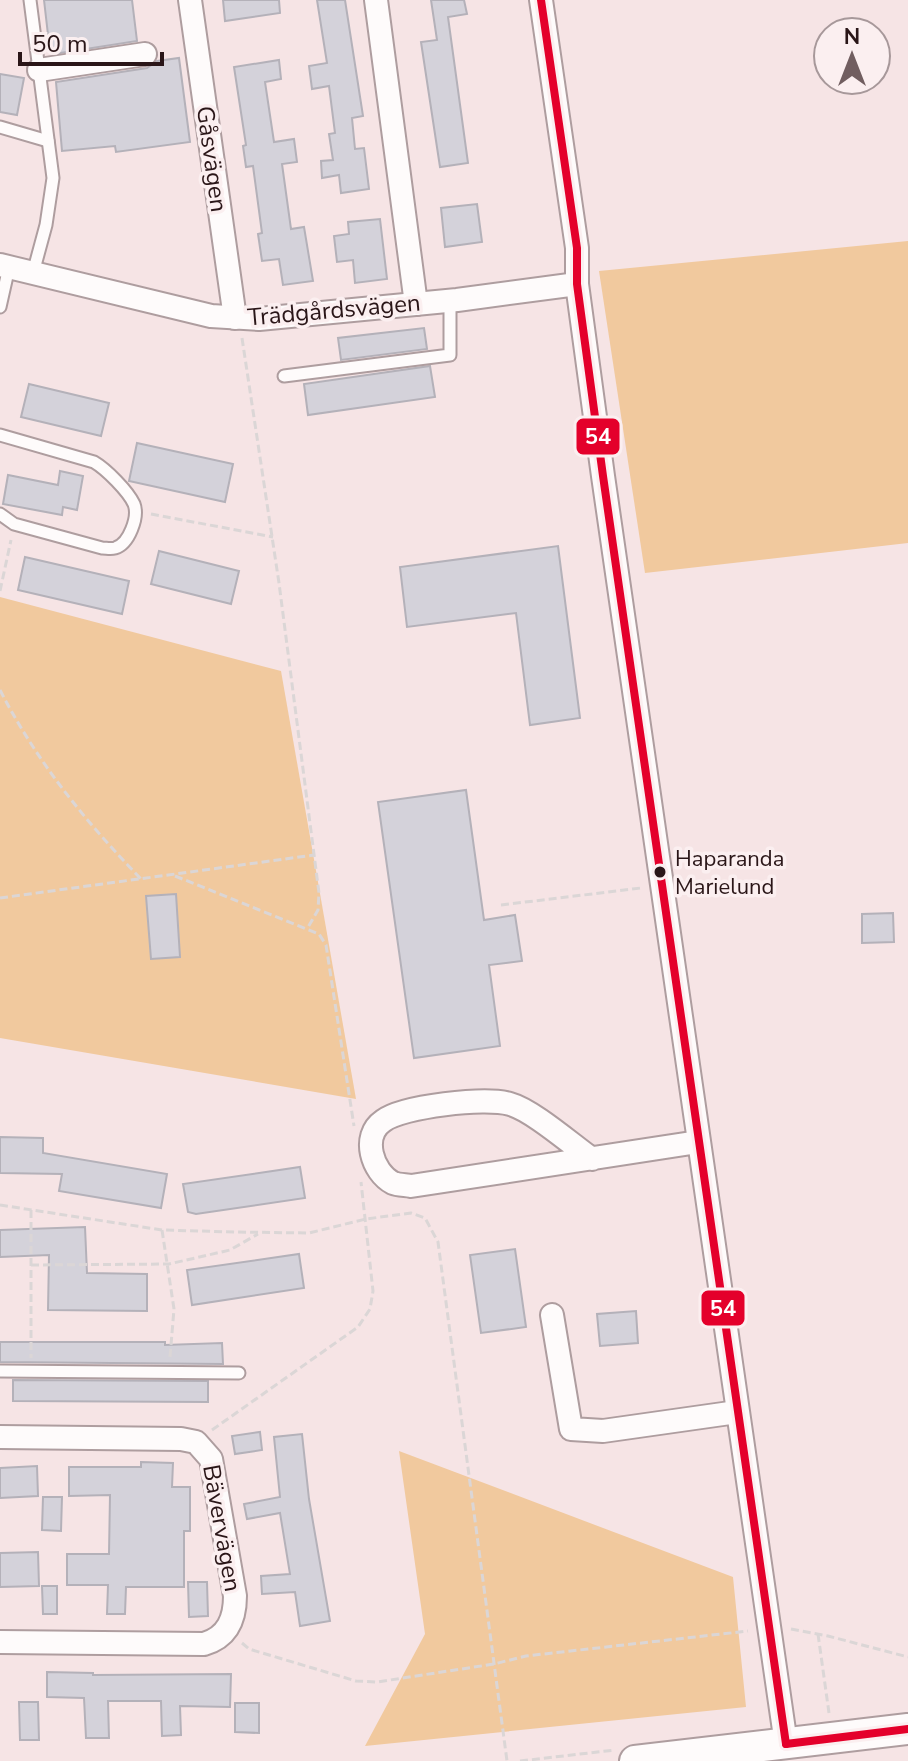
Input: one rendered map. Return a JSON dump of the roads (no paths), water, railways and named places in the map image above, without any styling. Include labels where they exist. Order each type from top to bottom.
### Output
[{"type":"street","name":"Gåsvägen","points":[[190,0],[235,318]]},
{"type":"street","points":[[376,0],[416,304]]},
{"type":"street","points":[[541,0],[577,248],[577,284],[786,1744]]},
{"type":"street","points":[[39,70],[145,54]]},
{"type":"street","name":"Trädgårdsvägen","points":[[5,266],[211,316],[259,319],[577,284]]},
{"type":"street","points":[[592,1159],[512,1104],[486,1100],[397,1113],[379,1123],[372,1137],[371,1152],[380,1173],[394,1183],[411,1186],[592,1159],[698,1142]]},
{"type":"street","points":[[552,1315],[571,1429],[603,1431],[737,1412]]},
{"type":"street","name":"Bävervägen","points":[[0,1437],[181,1439],[196,1442],[211,1459],[235,1596],[235,1615],[226,1632],[204,1644],[0,1642]]},
{"type":"street","points":[[635,1761],[908,1729]]},
{"type":"lane","points":[[30,0],[53,178],[46,225],[33,273]]},
{"type":"lane","points":[[0,127],[48,141]]},
{"type":"lane","points":[[0,307],[5,266]]},
{"type":"lane","points":[[284,376],[450,355],[450,300]]},
{"type":"lane","points":[[0,435],[94,462],[104,468],[134,505],[135,517],[125,542],[115,548],[102,548],[14,524],[0,514]]},
{"type":"lane","points":[[0,1371],[239,1373]]},
{"type":"place","name":"Haparanda Marielund","points":[[660,872]]}]
